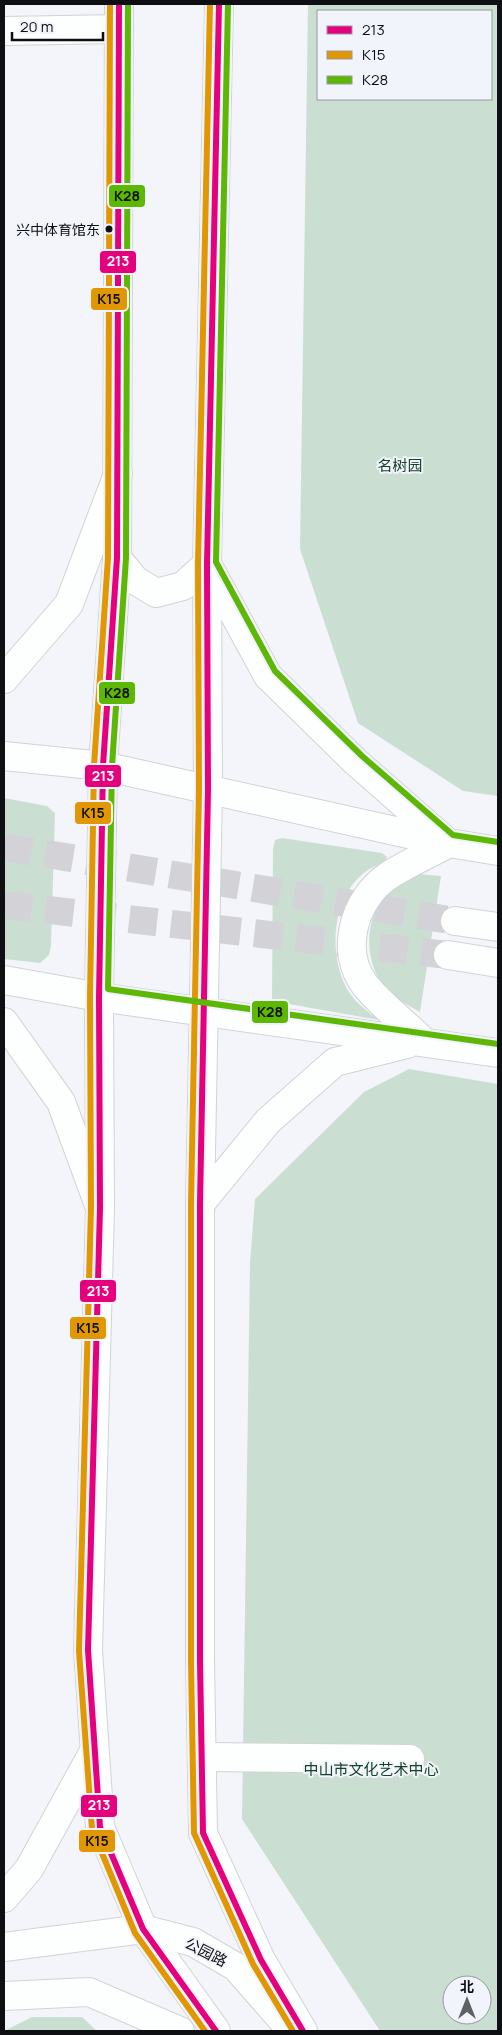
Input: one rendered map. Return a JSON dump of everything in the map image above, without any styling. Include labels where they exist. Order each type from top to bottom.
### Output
[{"type":"main road","points":[[219,4],[207,564],[208,790],[200,1204],[203,1833],[261,1960],[303,2031]]},
{"type":"main road","points":[[4,31],[119,16],[117,558],[103,766],[99,997],[100,1208],[88,1650],[93,1753],[100,1827],[144,1929],[216,2031]]},
{"type":"main road","points":[[4,679],[69,604],[118,474]]},
{"type":"main road","points":[[117,558],[135,580],[156,593],[183,586],[207,564]]},
{"type":"main road","points":[[207,564],[268,676],[356,762],[448,844]]},
{"type":"main road","points":[[4,756],[103,766],[448,844],[498,851]]},
{"type":"main road","points":[[423,1041],[364,984],[351,948],[354,924],[363,903],[386,877],[448,844]]},
{"type":"main road","points":[[455,921],[498,927]]},
{"type":"main road","points":[[448,955],[498,963]]},
{"type":"main road","points":[[4,980],[99,997],[498,1053]]},
{"type":"main road","points":[[4,1022],[61,1102],[100,1208]]},
{"type":"main road","points":[[200,1204],[268,1121],[335,1062],[423,1041]]},
{"type":"main road","points":[[4,1898],[29,1869],[93,1753]]},
{"type":"main road","points":[[202,1757],[410,1759]]},
{"type":"main road","name":"公园路","points":[[4,1947],[144,1929],[193,1942],[236,1967],[292,2031]]},
{"type":"main road","points":[[4,1996],[89,1992],[180,2031]]},
{"type":"green space","name":"名树园","points":[[308,4],[498,4],[498,796],[463,791],[358,723],[300,549]]},
{"type":"green space","points":[[4,798],[47,806],[55,813],[51,946],[49,955],[40,963],[4,959]]},
{"type":"green space","points":[[282,838],[382,853],[387,857],[385,862],[368,870],[356,880],[347,893],[340,908],[336,941],[340,973],[346,987],[356,1001],[379,1020],[272,1001],[273,849],[275,840]]},
{"type":"green space","points":[[418,874],[441,876],[420,1012],[393,996],[381,983],[375,971],[369,945],[373,917],[378,905],[393,888]]},
{"type":"green space","name":"中山市文化艺术中心","points":[[409,1069],[498,1084],[498,2031],[380,2031],[242,1819],[250,1262],[255,1199],[364,1092]]},
{"type":"green space","points":[[32,2017],[82,2017],[97,2031],[4,2031]]},
{"type":"tunnel","points":[[4,847],[455,921]]},
{"type":"tunnel","points":[[4,905],[448,955]]},
{"type":"transit line","name":"K15","points":[[110,4],[108,558],[94,766],[90,997],[91,1208],[79,1651],[92,1829],[135,1933],[205,2031]]},
{"type":"transit line","name":"213","points":[[119,4],[117,558],[103,766],[99,997],[100,1208],[88,1650],[100,1827],[143,1929],[216,2031]]},
{"type":"transit line","name":"K28","points":[[128,4],[126,558],[112,766],[108,989],[498,1044]]},
{"type":"transit line","name":"K15","points":[[210,4],[198,564],[199,790],[191,1204],[191,1661],[194,1833],[253,1964],[293,2031]]},
{"type":"transit line","name":"213","points":[[219,4],[207,564],[208,790],[200,1204],[200,1661],[203,1833],[261,1960],[303,2031]]},
{"type":"transit line","name":"K28","points":[[228,4],[216,562],[275,671],[362,756],[453,835],[498,842]]},
{"type":"place","name":"兴中体育馆东","points":[[109,229]]}]
